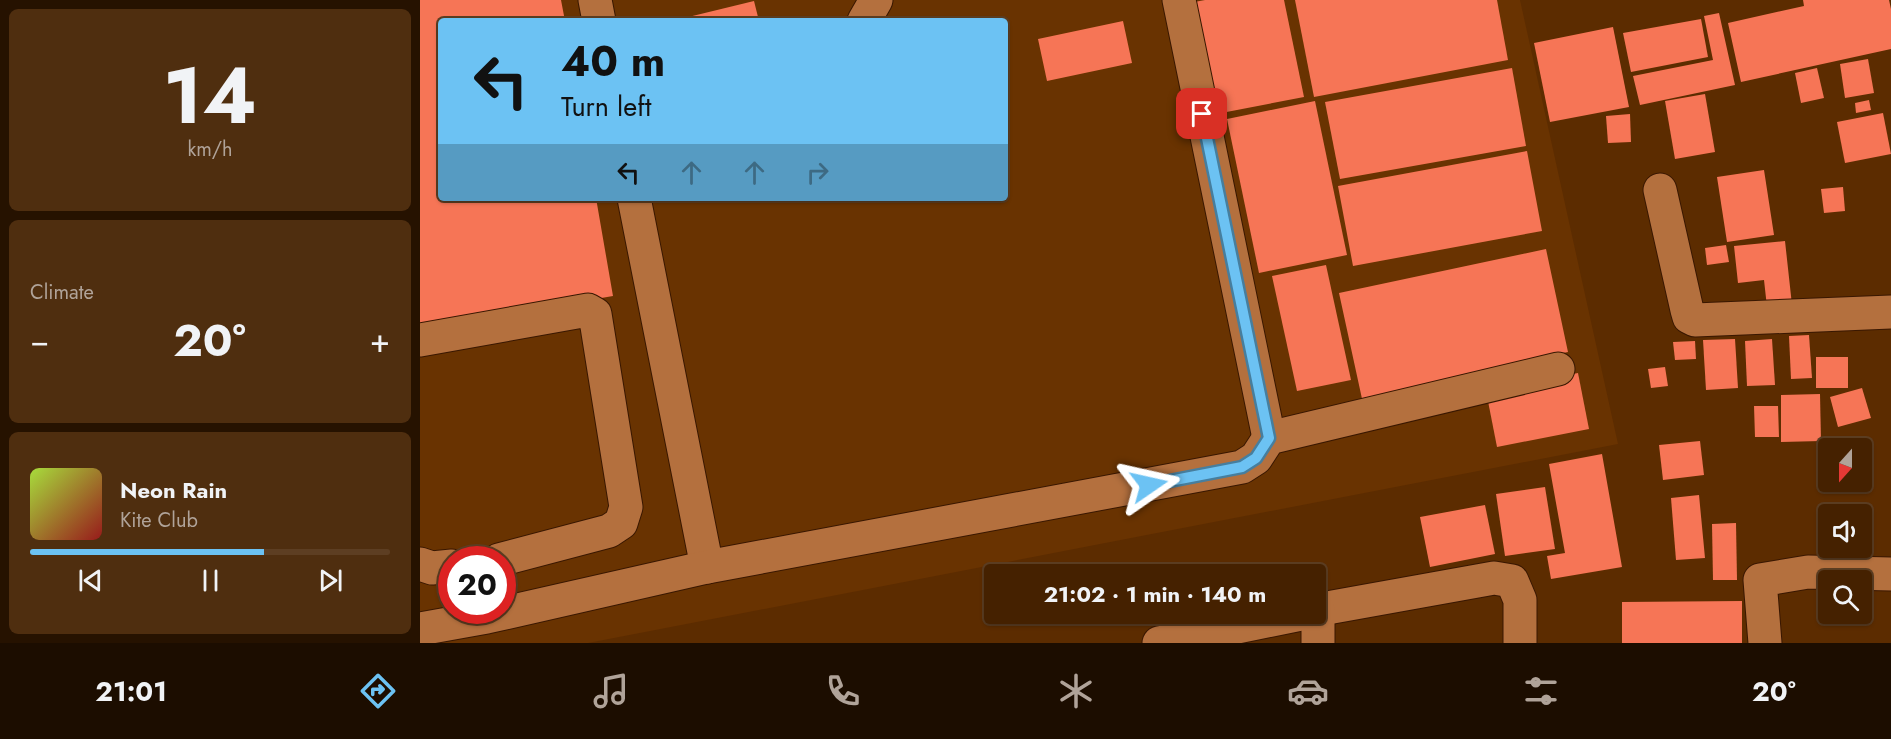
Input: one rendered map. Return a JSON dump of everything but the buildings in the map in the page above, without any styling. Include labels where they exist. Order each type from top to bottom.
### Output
[{"type":"street","points":[[595,0],[598,18]]},
{"type":"street","points":[[866,18],[876,0]]},
{"type":"street","points":[[1179,0],[1269,438]]},
{"type":"street","points":[[1660,190],[1689,317],[1695,320],[1891,312]]},
{"type":"street","points":[[635,201],[707,567]]},
{"type":"street","points":[[420,340],[579,311],[588,310],[595,314],[626,507],[621,523],[609,531],[516,556]]},
{"type":"street","points":[[516,608],[707,567],[1242,467],[1256,458],[1269,438],[1558,369]]},
{"type":"street","points":[[420,564],[438,567]]},
{"type":"street","points":[[1765,643],[1760,580],[1808,572],[1891,574]]},
{"type":"street","points":[[1326,608],[1494,578],[1512,581],[1520,600],[1520,643]]},
{"type":"street","points":[[420,629],[442,624]]},
{"type":"street","points":[[1159,643],[1249,624]]},
{"type":"street","points":[[1314,624],[1318,643]]},
{"type":"shaded area","points":[[420,0],[1520,0],[1618,444],[997,564],[984,564],[984,566],[588,643],[420,643]]},
{"type":"route","points":[[1149,485],[1242,467],[1256,458],[1269,438],[1202,114]]}]
